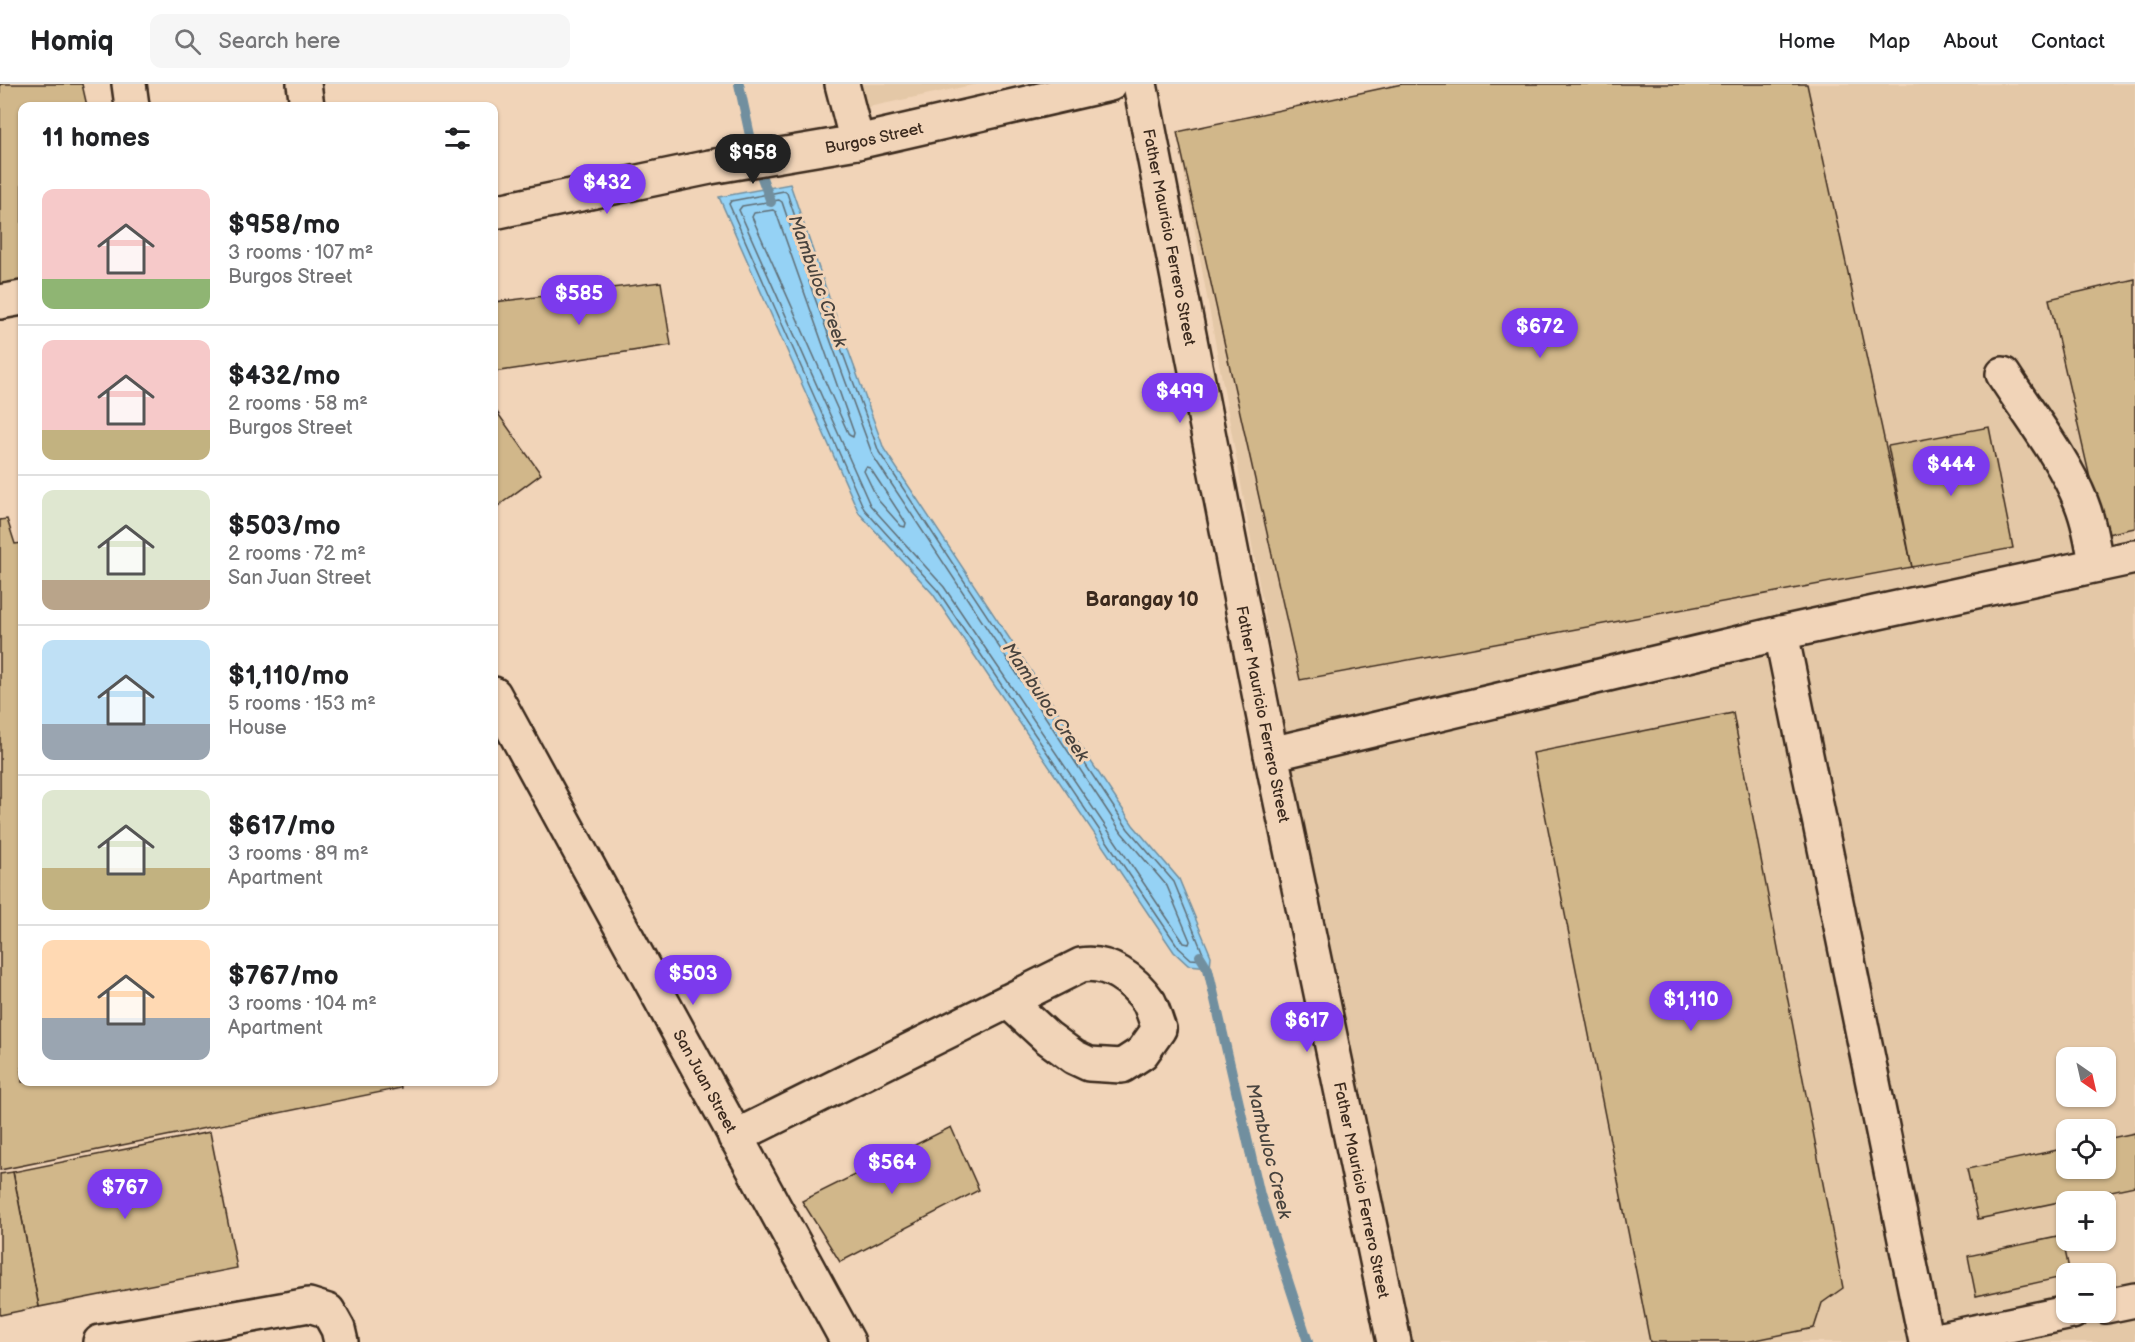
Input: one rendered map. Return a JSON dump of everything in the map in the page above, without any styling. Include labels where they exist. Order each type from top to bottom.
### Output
[{"type":"street","points":[[129,84],[131,102]]},
{"type":"street","points":[[304,84],[306,102]]},
{"type":"street","points":[[842,84],[857,142]]},
{"type":"street","name":"Burgos Street","points":[[498,211],[710,167],[857,142],[1110,84]]},
{"type":"street","name":"Father Mauricio Ferrero Street","points":[[1140,84],[1271,754],[1394,1342]]},
{"type":"street","points":[[0,302],[18,299]]},
{"type":"street","points":[[2003,374],[2061,463],[2081,501],[2096,566]]},
{"type":"street","points":[[1271,754],[1781,633],[2135,557]]},
{"type":"street","points":[[1781,633],[1926,1342],[2056,1315]]},
{"type":"street","name":"San Juan Street","points":[[498,701],[848,1342]]},
{"type":"street","points":[[735,1137],[1008,1001]]},
{"type":"street","points":[[2116,1304],[2135,1300]]},
{"type":"street","points":[[100,1342],[309,1305],[328,1311],[338,1329],[341,1342]]},
{"type":"shaded area","points":[[854,84],[977,84],[859,109]]},
{"type":"shaded area","points":[[1402,84],[2135,84],[2135,1342],[1397,1342],[1177,132]]},
{"type":"water","points":[[790,184],[884,449],[1133,825],[1179,879],[1211,956],[1210,967],[1188,965],[1174,952],[933,594],[859,513],[719,197]]},
{"type":"building","points":[[0,84],[82,84],[86,102],[18,102],[18,281],[0,287]]},
{"type":"building","points":[[1402,84],[1807,84],[1912,567],[1300,680],[1177,132]]},
{"type":"building","points":[[2135,279],[2135,528],[2103,535],[2049,299]]},
{"type":"building","points":[[661,282],[671,345],[498,371],[498,302]]},
{"type":"building","points":[[498,414],[541,474],[498,506]]},
{"type":"building","points":[[1989,427],[2013,548],[1912,567],[1888,446]]},
{"type":"building","points":[[7,519],[15,544],[18,544],[18,1086],[401,1086],[401,1088],[0,1170],[0,520]]},
{"type":"building","points":[[1733,713],[1843,1288],[1822,1303],[1814,1328],[1746,1342],[1650,1342],[1533,753]]},
{"type":"building","points":[[951,1127],[979,1190],[840,1262],[802,1201]]},
{"type":"building","points":[[210,1132],[237,1268],[39,1307],[13,1172]]},
{"type":"building","points":[[2135,1133],[2135,1186],[2111,1191],[2056,1191],[2056,1203],[1978,1219],[1967,1169],[2056,1150],[2056,1179],[2116,1179],[2116,1137]]},
{"type":"building","points":[[13,1172],[39,1307],[0,1315],[0,1174]]},
{"type":"building","points":[[2056,1237],[2056,1251],[2065,1251],[2068,1263],[2056,1263],[2056,1278],[1976,1296],[1968,1256]]},
{"type":"waterway","name":"Mambuloc Creek","points":[[739,84],[755,159],[771,202]]},
{"type":"waterway","name":"Mambuloc Creek","points":[[1200,956],[1208,969],[1260,1195],[1308,1342]]},
{"type":"district","name":"Barangay 10","points":[[1142,599]]}]
